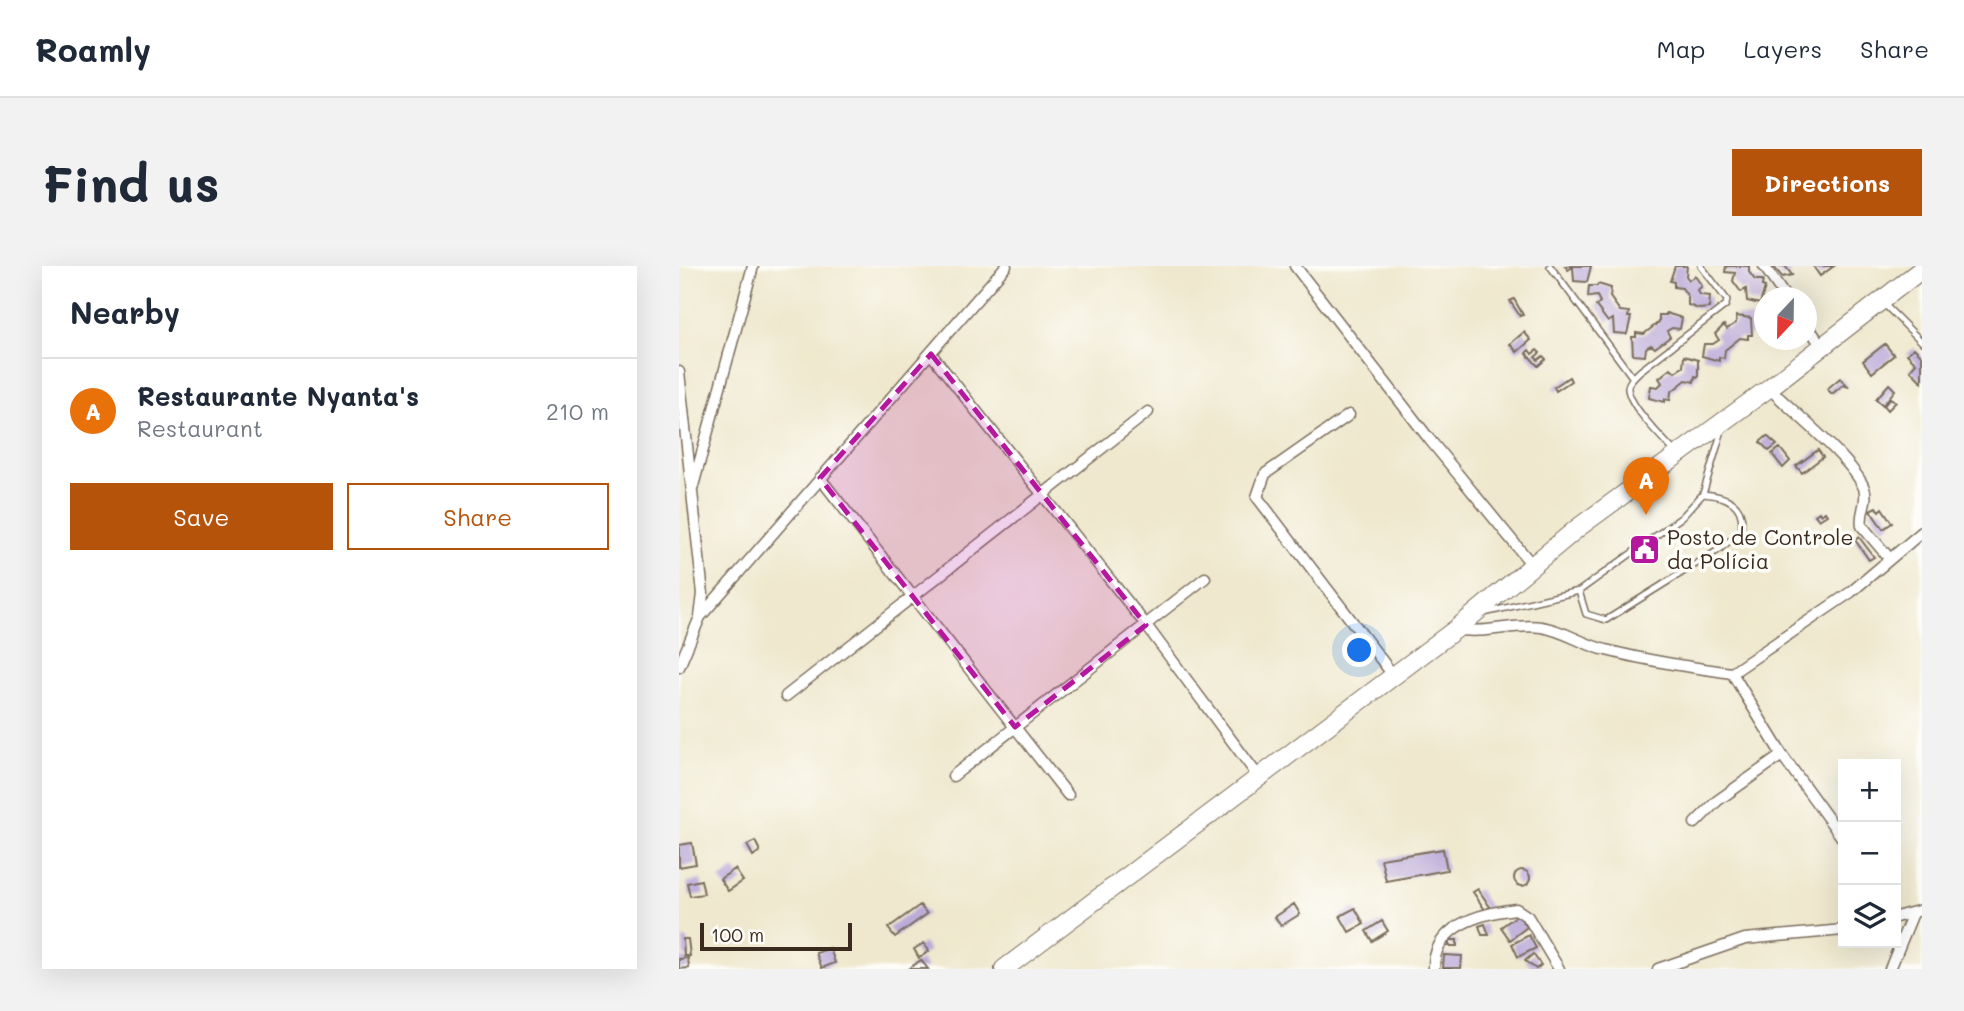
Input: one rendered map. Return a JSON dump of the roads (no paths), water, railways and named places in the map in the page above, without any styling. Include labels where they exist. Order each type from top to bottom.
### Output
[{"type":"main road","points":[[1004,969],[1455,629],[1677,454],[1823,348],[1922,269]]},
{"type":"street","points":[[691,492],[753,266]]},
{"type":"street","points":[[700,617],[1006,266]]},
{"type":"street","points":[[1295,266],[1430,440],[1533,566]]},
{"type":"street","points":[[1764,266],[1778,287]]},
{"type":"street","points":[[1817,339],[1823,348]]},
{"type":"street","points":[[931,354],[1146,625],[1258,776]]},
{"type":"street","points":[[679,372],[703,594],[700,617],[679,667]]},
{"type":"street","points":[[1769,388],[1840,457],[1862,484],[1865,491],[1862,526],[1890,559]]},
{"type":"street","points":[[786,696],[1045,496],[1148,412]]},
{"type":"street","points":[[1349,415],[1265,474],[1259,482],[1257,497],[1393,675]]},
{"type":"street","points":[[820,478],[1067,795]]},
{"type":"street","points":[[1455,629],[1470,632],[1537,626],[1556,630],[1605,650],[1674,665],[1733,673],[1851,592],[1922,532]]},
{"type":"street","points":[[953,776],[1205,578]]},
{"type":"street","points":[[1733,673],[1782,755],[1838,832]]},
{"type":"street","points":[[1695,823],[1717,801],[1782,755]]},
{"type":"street","points":[[1434,969],[1440,946],[1461,925],[1484,913],[1516,909],[1528,917],[1559,969]]},
{"type":"street","points":[[1890,969],[1917,911]]},
{"type":"street","points":[[1658,969],[1745,939],[1772,934],[1838,930]]},
{"type":"lane","points":[[1550,266],[1633,378]]},
{"type":"lane","points":[[1677,454],[1650,425],[1628,391],[1633,378],[1726,305],[1727,300],[1701,266]]},
{"type":"lane","points":[[1882,301],[1922,342]]},
{"type":"lane","points":[[1473,614],[1503,610],[1557,594],[1580,591],[1682,517],[1703,494],[1725,420]]},
{"type":"lane","points":[[1580,591],[1586,614],[1606,620],[1720,549],[1741,531],[1740,509],[1732,500],[1703,494]]},
{"type":"place","name":"Restaurante Nyanta's","points":[[1646,515]]},
{"type":"place","name":"Posto de Controle da Polícia","points":[[1644,550]]}]
